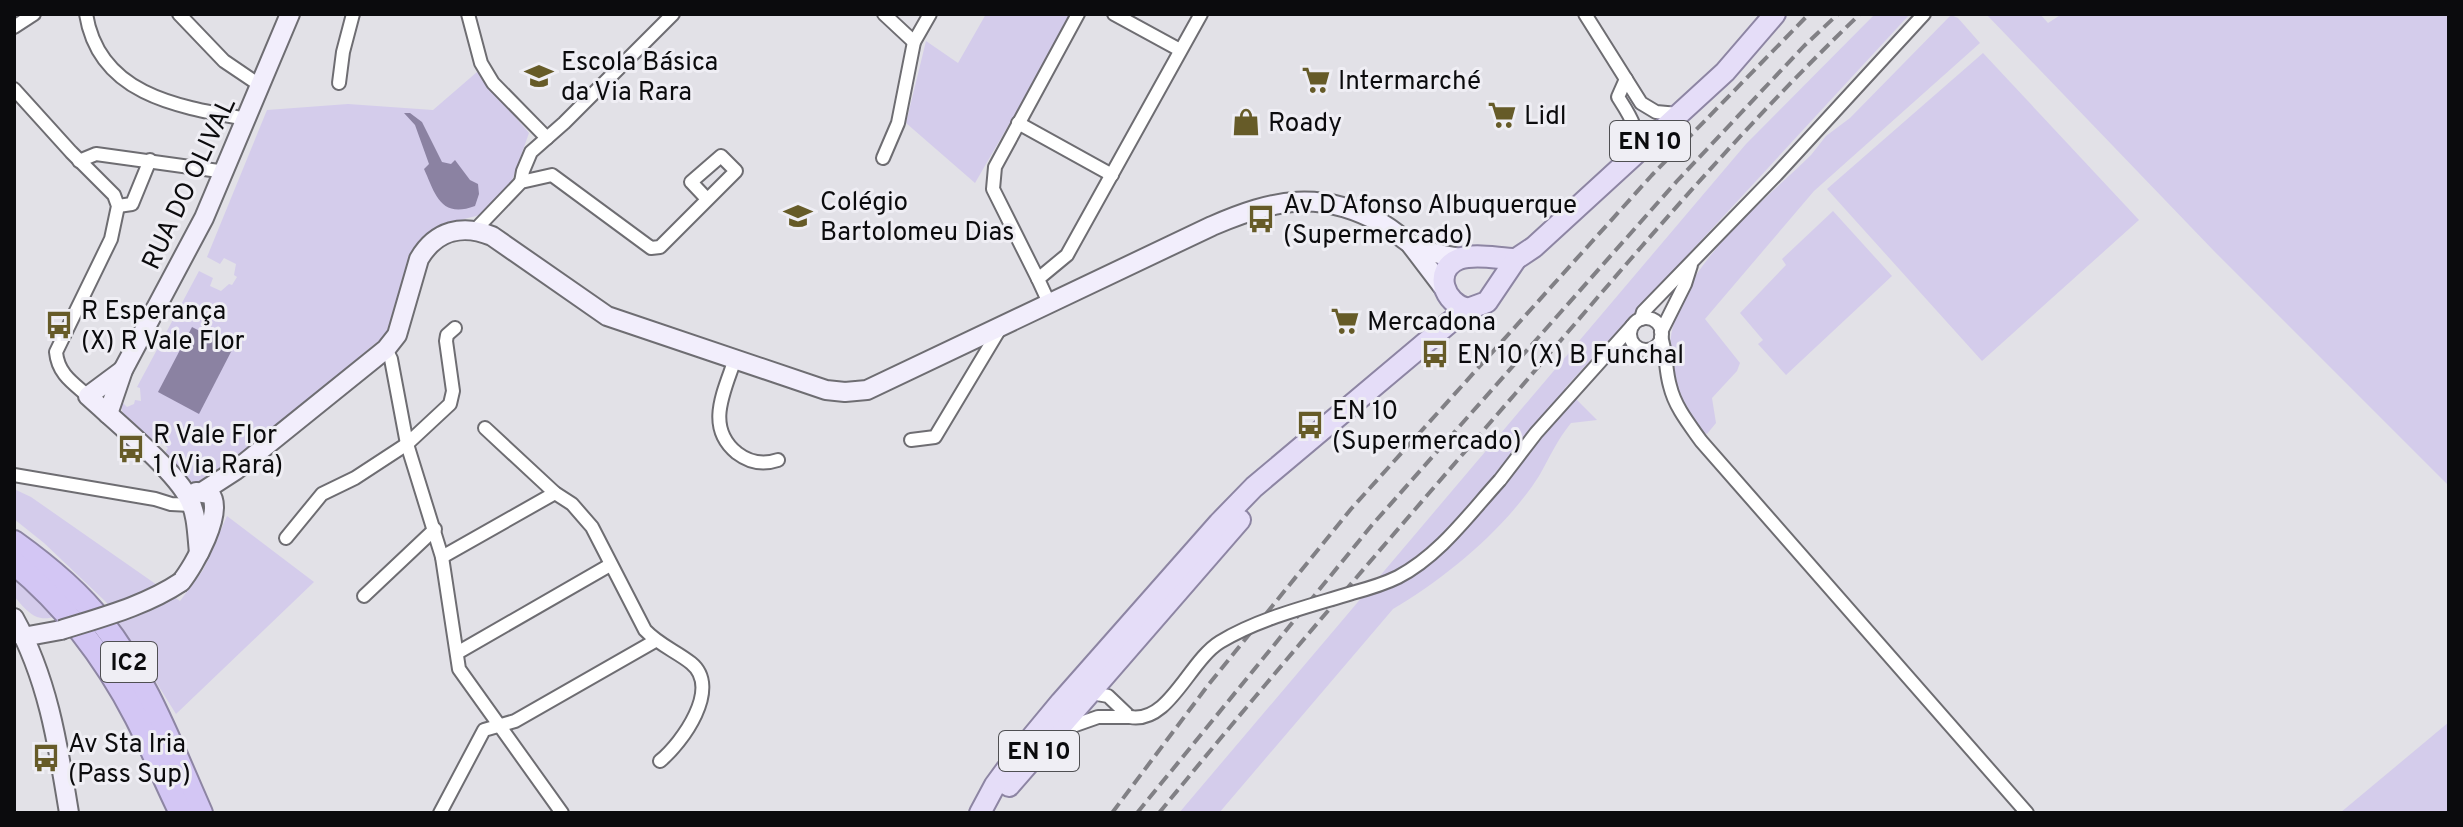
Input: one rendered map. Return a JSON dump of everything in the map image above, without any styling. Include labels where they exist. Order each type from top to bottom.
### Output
[{"type":"highway","name":"IC2","points":[[14,542],[80,597],[114,639],[150,702],[201,813]]},
{"type":"highway","name":"IC2","points":[[14,563],[72,620],[103,660],[138,720],[181,813]]},
{"type":"main road","name":"RUA DO OLIVAL","points":[[108,414],[123,370],[226,172],[290,14]]},
{"type":"main road","name":"EN 10","points":[[980,813],[1003,775],[1061,702],[1254,487],[1429,339],[1468,309],[1482,306],[1516,259],[1534,247],[1725,72],[1775,14]]},
{"type":"main road","points":[[19,638],[61,630],[141,603],[162,595],[181,582],[199,553],[201,503],[236,470],[386,349],[397,335],[419,259],[436,238],[454,230],[476,229],[492,236],[607,316],[826,390],[845,392],[867,390],[975,345],[1001,327],[1212,226],[1253,208],[1285,201],[1310,201],[1362,214],[1409,243],[1431,252],[1485,262],[1493,271],[1494,291]]},
{"type":"main road","points":[[1409,243],[1415,254],[1434,272],[1454,304],[1468,309]]},
{"type":"main road","name":"EN 10","points":[[1429,339],[1439,325],[1445,273],[1454,261],[1467,258]]},
{"type":"main road","points":[[1467,258],[1516,259]]},
{"type":"main road","name":"RUA DO OLIVAL","points":[[88,396],[123,370]]},
{"type":"main road","points":[[88,396],[201,503]]},
{"type":"main road","name":"EN 10","points":[[989,813],[1315,437]]},
{"type":"main road","points":[[14,618],[19,638],[38,667],[50,708],[69,813]]},
{"type":"street","points":[[14,27],[34,14]]},
{"type":"street","points":[[86,14],[95,47],[120,79],[137,89],[179,104],[247,119]]},
{"type":"street","points":[[179,14],[224,61],[261,86]]},
{"type":"street","points":[[339,83],[353,14]]},
{"type":"street","points":[[468,14],[481,63],[493,83],[547,138]]},
{"type":"street","points":[[476,229],[521,182],[531,152],[673,14]]},
{"type":"street","points":[[884,14],[914,42]]},
{"type":"street","points":[[883,158],[898,123],[914,42],[930,14]]},
{"type":"street","points":[[1050,305],[993,189],[995,167],[1078,14]]},
{"type":"street","points":[[1114,14],[1180,50]]},
{"type":"street","points":[[1038,279],[1067,255],[1201,14]]},
{"type":"street","points":[[1585,14],[1641,103],[1665,114],[1680,114]]},
{"type":"street","points":[[1095,662],[1090,682],[1096,702],[1106,711],[1121,711],[1140,719],[1160,710],[1195,664],[1237,632],[1398,577],[1439,547],[1643,312],[1924,14]]},
{"type":"street","points":[[1626,79],[1618,97],[1635,124],[1637,140],[1632,157]]},
{"type":"street","points":[[14,89],[116,200],[132,204],[150,160]]},
{"type":"street","points":[[1018,123],[1112,175]]},
{"type":"street","points":[[79,161],[96,154],[226,172]]},
{"type":"street","points":[[521,182],[552,175],[655,251],[707,199]]},
{"type":"street","points":[[88,396],[59,368],[57,345],[111,239],[116,200]]},
{"type":"street","points":[[1651,349],[1685,284],[1692,262]]},
{"type":"street","points":[[1636,322],[1651,319],[1660,326],[1670,389],[1680,411],[1701,441],[2027,813]]},
{"type":"street","points":[[1635,346],[1630,336],[1636,322]]},
{"type":"street","points":[[286,538],[322,494],[355,478],[407,444],[450,404],[453,391],[446,341],[447,335],[455,328]]},
{"type":"street","points":[[975,345],[966,358],[976,369]]},
{"type":"street","points":[[911,440],[935,437],[976,369],[975,345]]},
{"type":"street","points":[[1603,359],[1635,346],[1651,349],[1666,366]]},
{"type":"street","points":[[386,349],[391,359],[407,444],[442,557],[459,669],[562,813]]},
{"type":"street","points":[[735,359],[719,408],[719,428],[728,445],[744,459],[764,464],[778,460]]},
{"type":"street","points":[[485,428],[555,493],[572,504],[592,527],[645,630],[655,641],[694,665],[703,682],[690,727],[676,748],[660,761]]},
{"type":"street","points":[[14,475],[171,504],[201,503]]},
{"type":"street","points":[[155,499],[168,492],[177,481]]},
{"type":"street","points":[[442,557],[555,493]]},
{"type":"street","points":[[364,596],[435,529]]},
{"type":"street","points":[[457,653],[610,565]]},
{"type":"street","points":[[440,813],[484,730],[515,721],[655,641]]},
{"type":"street","points":[[1117,663],[1110,682],[1121,711]]},
{"type":"street","points":[[1061,702],[1072,695],[1091,692]]},
{"type":"street","points":[[1051,738],[1082,720],[1121,711]]},
{"type":"shaded area","points":[[986,14],[1073,14],[975,183],[906,123],[926,41],[958,63]]},
{"type":"shaded area","points":[[1875,14],[1910,14],[1565,388],[1597,420],[1571,423],[1539,476],[1510,514],[1454,567],[1393,609],[1219,813],[1179,813],[1746,144]]},
{"type":"shaded area","points":[[1986,14],[2040,14],[2048,23],[2062,14],[2449,14],[2449,486],[2214,251]]},
{"type":"shaded area","points":[[1951,15],[1958,18],[1980,43],[1814,191],[1705,319],[1740,363],[1737,371],[1712,398],[1716,423],[1707,434],[1692,421],[1681,403],[1670,354],[1675,320],[1688,288],[1708,258],[1733,230],[1811,155],[1826,136],[1850,118]]},
{"type":"shaded area","points":[[1983,53],[2139,220],[1982,361],[1827,189]]},
{"type":"shaded area","points":[[477,72],[529,133],[510,186],[484,214],[464,219],[423,239],[409,255],[391,326],[382,338],[232,462],[199,484],[192,482],[163,456],[168,448],[162,443],[156,448],[123,415],[120,400],[127,407],[135,400],[141,401],[140,388],[137,387],[199,271],[213,278],[210,286],[221,291],[232,285],[237,277],[234,275],[236,264],[224,258],[220,264],[207,257],[267,110],[348,104],[433,110]]},
{"type":"shaded area","points":[[404,113],[410,113],[422,122],[442,162],[451,164],[455,160],[470,180],[478,184],[475,206],[454,209],[440,201],[424,169],[429,164],[415,125]]},
{"type":"shaded area","points":[[1833,211],[1892,276],[1786,375],[1758,344],[1763,340],[1740,313],[1786,265],[1782,259]]},
{"type":"shaded area","points":[[192,327],[233,348],[199,414],[158,392]]},
{"type":"shaded area","points":[[14,489],[31,497],[180,601],[203,570],[227,516],[314,582],[176,714],[106,602],[14,519]]},
{"type":"shaded area","points":[[14,579],[56,616],[37,617],[27,611],[14,596]]},
{"type":"shaded area","points":[[2449,722],[2449,813],[2340,813]]},
{"type":"railway","points":[[1112,813],[1209,684],[1351,509],[1652,175],[1809,14]]},
{"type":"railway","points":[[1137,813],[1372,525],[1677,181],[1838,14]]},
{"type":"railway","points":[[1159,813],[1641,248],[1726,152],[1860,14]]},
{"type":"place","name":"Escola Básica da Via Rara","points":[[539,76]]},
{"type":"place","name":"Intermarché","points":[[1316,80]]},
{"type":"place","name":"Lidl","points":[[1502,115]]},
{"type":"place","name":"Roady","points":[[1246,122]]},
{"type":"place","name":"Colégio Bartolomeu Dias","points":[[798,216]]},
{"type":"place","name":"Av D Afonso Albuquerque (Supermercado)","points":[[1261,219]]},
{"type":"place","name":"Mercadona","points":[[1345,321]]},
{"type":"place","name":"R Esperança (X) R Vale Flor","points":[[59,325]]},
{"type":"place","name":"EN 10 (X) B Funchal","points":[[1435,354]]},
{"type":"place","name":"EN 10 (Supermercado)","points":[[1310,425]]},
{"type":"place","name":"R Vale Flor 1 (Via Rara)","points":[[131,449]]},
{"type":"place","name":"Av Sta Iria (Pass Sup)","points":[[46,758]]}]
